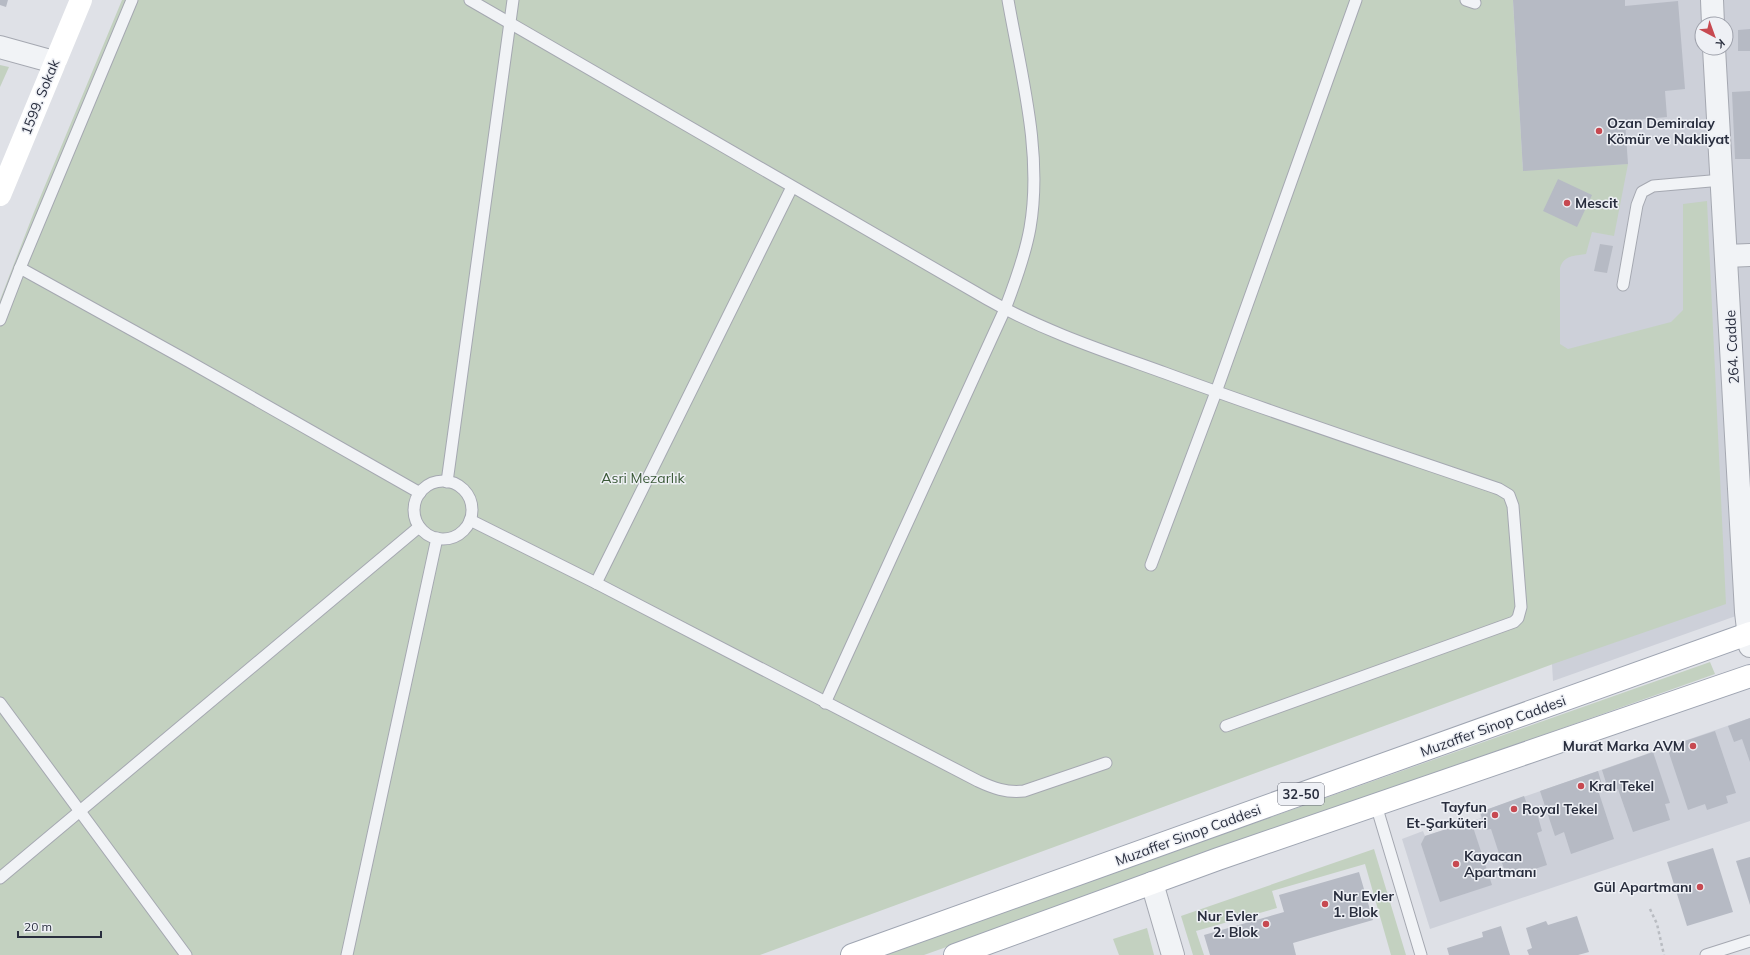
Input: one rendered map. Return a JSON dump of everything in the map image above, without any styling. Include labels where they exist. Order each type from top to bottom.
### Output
[{"type":"main road","name":"1599. Sokak","points":[[0,195],[81,0]]},
{"type":"main road","name":"Muzaffer Sinop Caddesi","points":[[852,955],[1749,638]]},
{"type":"main road","name":"32-50","points":[[956,955],[1152,883],[1750,676]]},
{"type":"street","points":[[1712,0],[1713,16]]},
{"type":"street","points":[[0,47],[54,62]]},
{"type":"street","name":"264. Cadde","points":[[1714,56],[1749,638]]},
{"type":"street","points":[[1726,256],[1750,255]]},
{"type":"street","points":[[1152,883],[1173,955]]},
{"type":"lane","points":[[0,320],[20,268],[132,0]]},
{"type":"lane","points":[[470,0],[1005,309],[1056,333],[1216,392],[1499,489],[1511,498],[1513,506],[1521,607],[1518,618],[1507,625],[1226,726]]},
{"type":"lane","points":[[447,482],[513,0]]},
{"type":"lane","points":[[825,703],[1005,309],[1026,247],[1030,227],[1033,179],[1030,126],[1008,0]]},
{"type":"lane","points":[[1151,565],[1216,392],[1356,0]]},
{"type":"lane","points":[[1623,285],[1636,205],[1642,192],[1653,186],[1722,180]]},
{"type":"lane","points":[[596,583],[792,187]]},
{"type":"lane","points":[[20,268],[188,361],[420,493]]},
{"type":"lane","points":[[447,482],[455,484],[468,496],[471,504],[470,520],[466,527],[453,537],[445,539],[437,538],[424,532],[419,528],[415,519],[414,510],[415,501],[420,493],[432,484],[447,482]]},
{"type":"lane","points":[[470,520],[596,583],[978,781],[1006,792],[1024,792],[1106,762]]},
{"type":"lane","points":[[0,878],[419,528]]},
{"type":"lane","points":[[347,955],[437,538]]},
{"type":"lane","points":[[0,703],[186,955]]},
{"type":"lane","points":[[1376,805],[1421,955]]},
{"type":"lane","points":[[1706,955],[1750,941]]},
{"type":"path","points":[[1650,909],[1657,924],[1664,955]]},
{"type":"shaded area","points":[[1513,0],[1750,0],[1750,611],[1553,681]]},
{"type":"shaded area","points":[[1750,718],[1750,821],[1430,929],[1402,839],[1423,831],[1425,836],[1481,818],[1480,812]]},
{"type":"green space","name":"Asri Mezarlık","points":[[122,0],[1513,0],[1523,170],[1628,164],[1614,236],[1592,232],[1586,254],[1567,258],[1560,268],[1560,344],[1568,349],[1671,322],[1683,310],[1683,204],[1707,201],[1726,604],[1553,664],[760,955],[0,955],[0,300],[34,212]]},
{"type":"green space","points":[[0,65],[9,67],[0,87]]},
{"type":"green space","points":[[1710,662],[1715,674],[924,955],[881,955]]},
{"type":"green space","points":[[1374,849],[1406,955],[1391,955],[1365,864],[1272,891],[1277,908],[1196,931],[1204,955],[1193,955],[1181,916]]},
{"type":"green space","points":[[1147,928],[1154,955],[1119,955],[1113,939]]},
{"type":"building","points":[[0,0],[8,0],[6,7],[0,5]]},
{"type":"building","points":[[1513,0],[1625,0],[1625,6],[1678,1],[1685,89],[1665,91],[1667,117],[1625,121],[1628,164],[1523,171]]},
{"type":"building","points":[[1750,29],[1750,51],[1738,51],[1738,30]]},
{"type":"building","points":[[1750,91],[1750,159],[1735,159],[1732,92]]},
{"type":"building","name":"Mescit","points":[[1558,179],[1592,195],[1577,227],[1543,211]]},
{"type":"building","points":[[1600,244],[1613,246],[1607,273],[1594,271]]},
{"type":"building","points":[[1750,718],[1750,762],[1742,739],[1734,742],[1728,726]]},
{"type":"building","points":[[1715,731],[1736,793],[1726,796],[1728,803],[1707,810],[1705,804],[1688,810],[1667,747]]},
{"type":"building","points":[[1653,752],[1670,803],[1665,804],[1670,820],[1633,832],[1618,789],[1609,792],[1602,770]]},
{"type":"building","points":[[1598,771],[1603,788],[1598,790],[1614,839],[1571,854],[1564,832],[1555,836],[1540,791]]},
{"type":"building","points":[[1524,796],[1531,815],[1537,813],[1542,831],[1537,833],[1547,865],[1507,878],[1491,829],[1486,830],[1480,812]]},
{"type":"building","name":"Kayacan Apartmanı","points":[[1471,821],[1492,885],[1440,902],[1421,844],[1425,836]]},
{"type":"building","name":"Gül Apartmanı","points":[[1713,848],[1733,912],[1687,926],[1667,862]]},
{"type":"building","points":[[1750,857],[1750,905],[1736,861]]},
{"type":"building","name":"Nur Evler 1. Blok","points":[[1359,872],[1373,920],[1293,943],[1296,955],[1210,955],[1204,935],[1284,912],[1279,895]]},
{"type":"building","points":[[1577,916],[1589,952],[1578,955],[1529,955],[1527,950],[1532,948],[1526,928],[1546,921],[1548,925]]},
{"type":"building","points":[[1501,926],[1510,955],[1449,955],[1447,948],[1483,937],[1482,932]]},
{"type":"place","name":"Ozan Demiralay Kömür ve Nakliyat","points":[[1599,131]]},
{"type":"place","name":"Mescit","points":[[1567,203]]},
{"type":"place","name":"Murat Marka AVM","points":[[1693,746]]},
{"type":"place","name":"Kral Tekel","points":[[1581,786]]},
{"type":"place","name":"Royal Tekel","points":[[1514,809]]},
{"type":"place","name":"Tayfun Et-Şarküteri","points":[[1495,815]]},
{"type":"place","name":"Kayacan Apartmanı","points":[[1456,864]]},
{"type":"place","name":"Gül Apartmanı","points":[[1700,887]]},
{"type":"place","name":"Nur Evler 1. Blok","points":[[1325,904]]},
{"type":"place","name":"Nur Evler 2. Blok","points":[[1266,924]]}]
